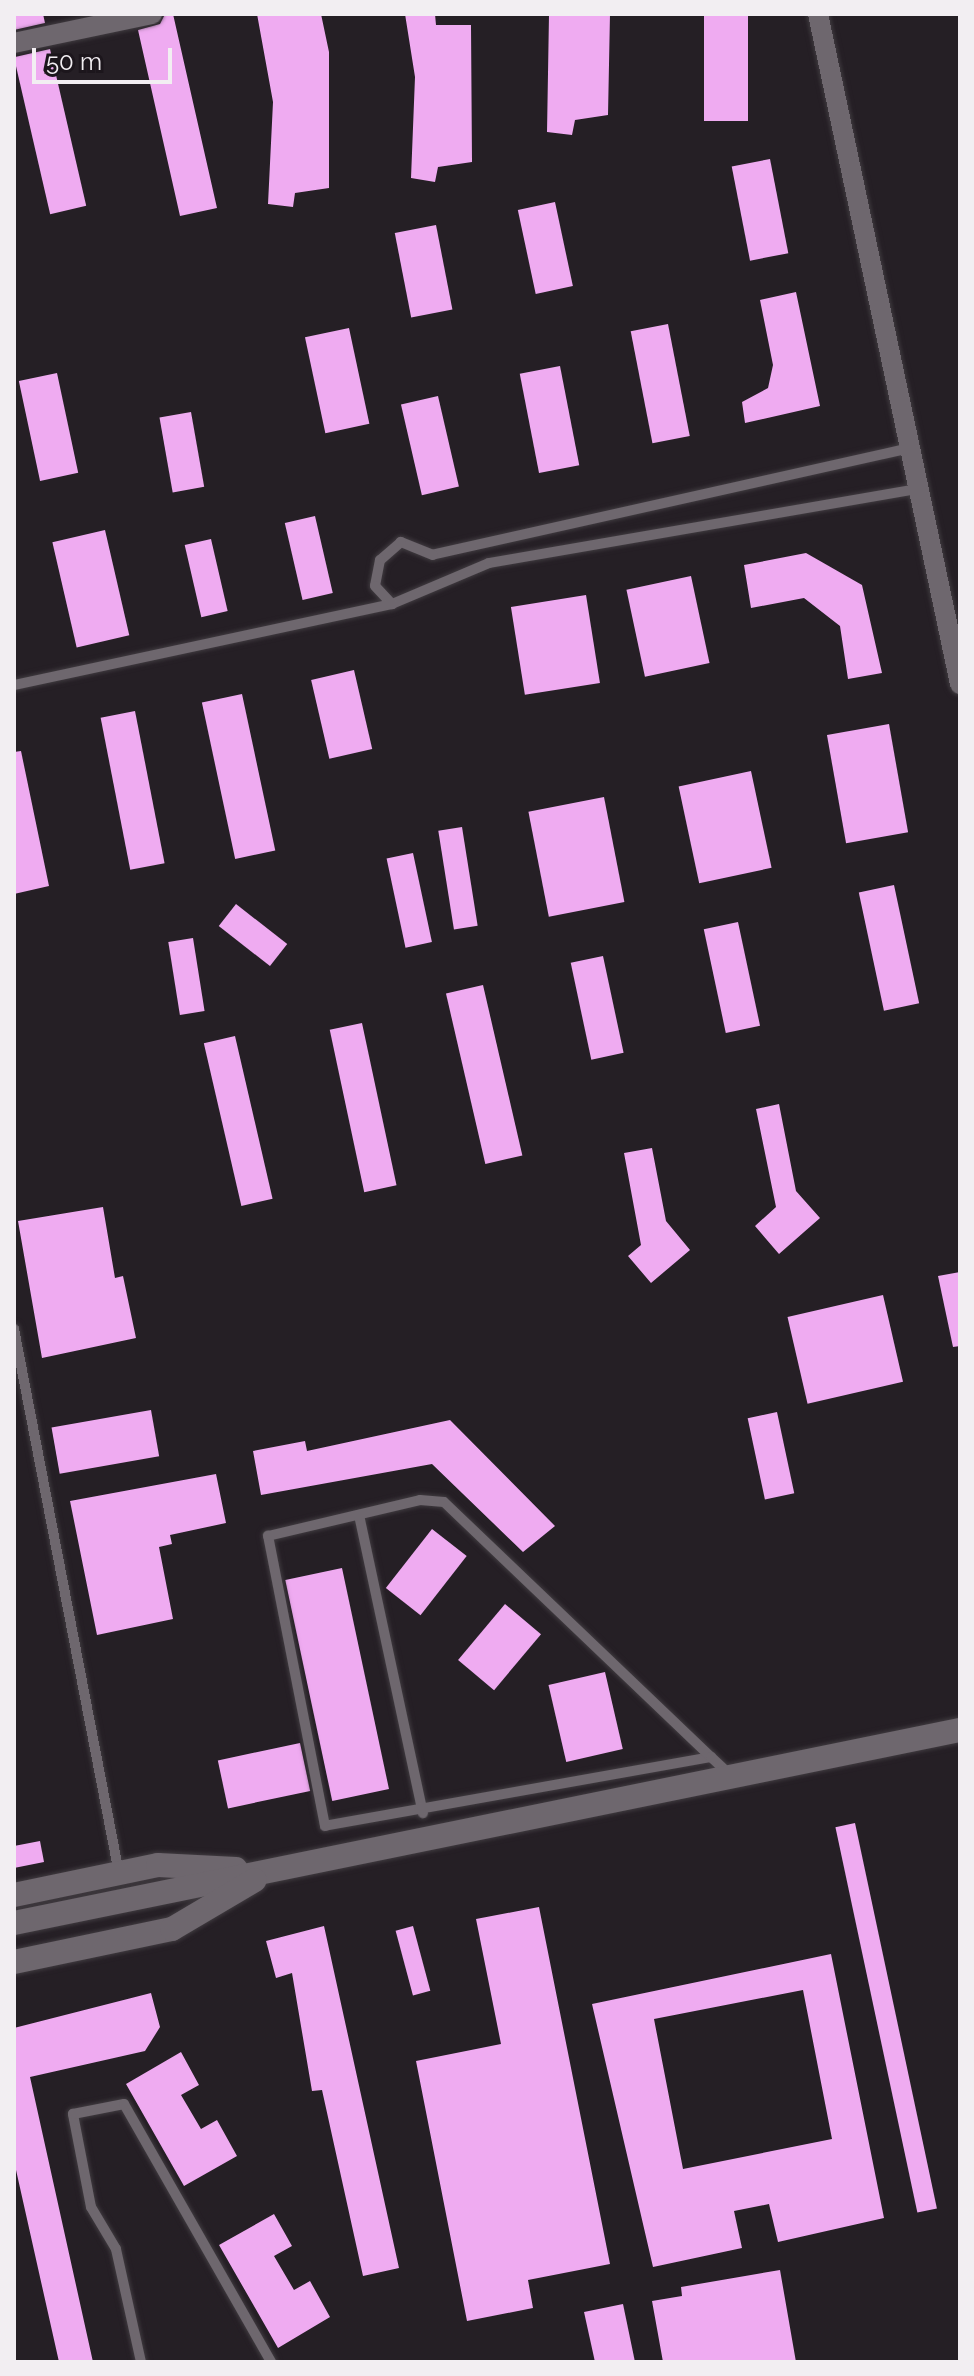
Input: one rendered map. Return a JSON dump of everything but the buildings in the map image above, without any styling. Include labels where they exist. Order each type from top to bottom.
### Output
[{"type":"street","points":[[14,43],[152,14]]},
{"type":"street","points":[[818,14],[960,684]]},
{"type":"street","points":[[14,1923],[960,1730]]},
{"type":"street","points":[[14,1895],[158,1865],[270,1871]]},
{"type":"street","points":[[14,1962],[172,1929],[270,1871]]},
{"type":"lane","points":[[392,604],[375,586],[380,560],[401,542],[433,555],[910,448]]},
{"type":"lane","points":[[14,685],[392,604],[489,563],[919,489]]},
{"type":"lane","points":[[14,1329],[119,1873]]},
{"type":"lane","points":[[711,1757],[423,1813],[325,1826],[268,1536],[359,1515],[444,1502],[732,1777]]},
{"type":"lane","points":[[359,1515],[423,1813]]},
{"type":"lane","points":[[141,2362],[116,2249],[91,2207],[73,2114],[124,2104],[271,2362]]}]
